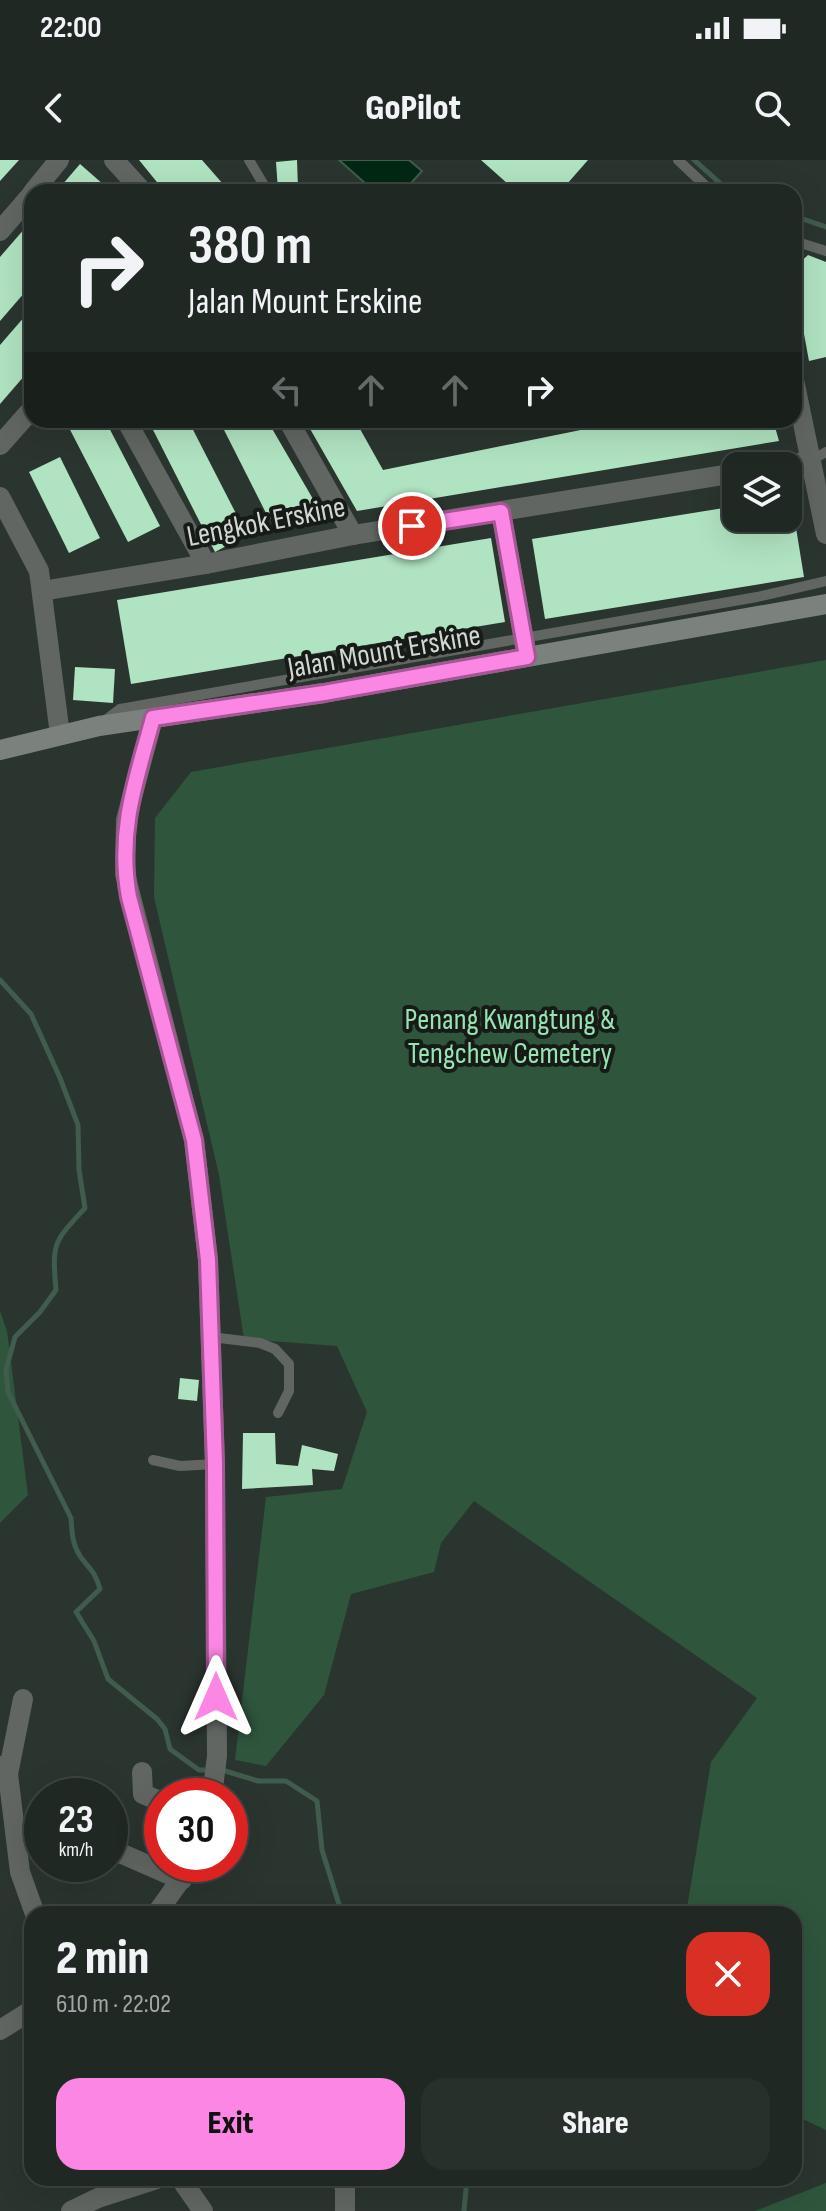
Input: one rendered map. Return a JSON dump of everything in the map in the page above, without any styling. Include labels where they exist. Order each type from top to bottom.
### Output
[{"type":"main road","name":"Jalan Mount Erskine","points":[[0,750],[99,726],[324,693],[524,647],[826,604]]},
{"type":"street","points":[[40,184],[59,160]]},
{"type":"street","points":[[114,160],[136,184]]},
{"type":"street","points":[[0,231],[24,203]]},
{"type":"street","points":[[802,405],[818,456],[826,534]]},
{"type":"street","points":[[0,445],[24,418]]},
{"type":"street","points":[[130,428],[206,564]]},
{"type":"street","points":[[293,428],[353,535]]},
{"type":"street","name":"Lengkok Erskine","points":[[42,591],[206,564],[353,535],[722,475]]},
{"type":"street","points":[[0,497],[37,566],[60,735]]},
{"type":"street","points":[[501,512],[524,647]]},
{"type":"street","points":[[153,718],[126,820],[125,874],[194,1140],[208,1260],[215,1464],[215,1778]]},
{"type":"street","points":[[23,1699],[4,1770],[20,1872],[32,1906]]},
{"type":"street","points":[[142,1772],[144,1794]]},
{"type":"street","points":[[162,1906],[180,1882]]},
{"type":"street","points":[[0,2030],[24,2015]]},
{"type":"street","points":[[71,2211],[135,2186]]},
{"type":"street","points":[[186,2186],[203,2211]]},
{"type":"street","points":[[344,2186],[345,2211]]},
{"type":"lane","points":[[249,160],[263,184]]},
{"type":"lane","points":[[678,160],[704,184]]},
{"type":"lane","points":[[802,244],[826,251]]},
{"type":"lane","points":[[99,726],[120,709],[524,647],[826,581]]},
{"type":"lane","points":[[211,1337],[260,1343],[275,1349],[289,1364],[289,1391],[278,1413]]},
{"type":"lane","points":[[153,1460],[180,1466],[215,1464]]},
{"type":"green space","name":"Penang Kwangtung & Tengchew Cemetery","points":[[826,660],[826,2130],[802,2119],[802,1906],[687,1906],[711,1762],[757,1698],[474,1501],[441,1543],[434,1572],[351,1594],[324,1695],[266,1766],[235,1760],[266,1497],[342,1489],[367,1412],[337,1346],[244,1339],[219,1175],[154,897],[155,818],[191,772]]},
{"type":"green space","points":[[0,1311],[7,1331],[28,1495],[0,1523]]},
{"type":"green space","points":[[826,2183],[826,2211],[755,2211]]},
{"type":"shaded area","points":[[339,160],[409,160],[422,171],[410,184],[366,184]]},
{"type":"building","points":[[0,160],[19,160],[0,181]]},
{"type":"building","points":[[139,160],[202,160],[223,184],[158,184]]},
{"type":"building","points":[[297,160],[298,184],[278,184],[276,162]]},
{"type":"building","points":[[481,160],[588,160],[567,184],[508,184]]},
{"type":"building","points":[[80,164],[103,184],[63,184]]},
{"type":"building","points":[[24,229],[24,293],[0,321],[0,257]]},
{"type":"building","points":[[808,255],[826,262],[826,357],[809,361],[802,323],[802,261]]},
{"type":"building","points":[[24,317],[24,376],[0,404],[0,345]]},
{"type":"building","points":[[69,428],[109,428],[160,526],[128,542]]},
{"type":"building","points":[[152,428],[192,428],[247,535],[215,552]]},
{"type":"building","points":[[223,428],[272,428],[320,511],[269,519]]},
{"type":"building","points":[[310,428],[359,428],[383,470],[590,428],[775,428],[779,441],[357,511]]},
{"type":"building","points":[[60,457],[100,538],[69,553],[29,472]]},
{"type":"building","points":[[722,508],[722,532],[797,532],[804,577],[545,619],[532,539]]},
{"type":"building","points":[[491,538],[505,622],[131,684],[117,600]]},
{"type":"building","points":[[75,667],[115,669],[113,703],[73,700]]},
{"type":"building","points":[[180,1378],[199,1380],[197,1401],[178,1399]]},
{"type":"building","points":[[243,1433],[275,1433],[276,1464],[298,1466],[302,1445],[338,1454],[334,1471],[312,1469],[313,1485],[242,1489]]},
{"type":"waterway","points":[[694,160],[721,184]]},
{"type":"waterway","points":[[802,219],[826,227]]},
{"type":"waterway","points":[[0,980],[31,1014],[78,1125],[79,1170],[85,1208],[57,1244],[54,1262],[56,1290],[40,1312],[15,1337],[6,1370],[8,1392],[71,1518],[77,1551],[98,1583],[100,1589],[76,1612],[94,1641],[108,1679],[157,1719],[165,1729],[170,1749],[199,1770],[212,1770]]},
{"type":"waterway","points":[[222,1770],[258,1781],[286,1781],[317,1801],[322,1850],[340,1906]]},
{"type":"waterway","points":[[464,2211],[466,2186]]},
{"type":"route","points":[[216,1697],[215,1464],[208,1260],[194,1140],[129,897],[124,849],[126,820],[153,718],[324,693],[527,657],[501,512],[412,526]]}]
